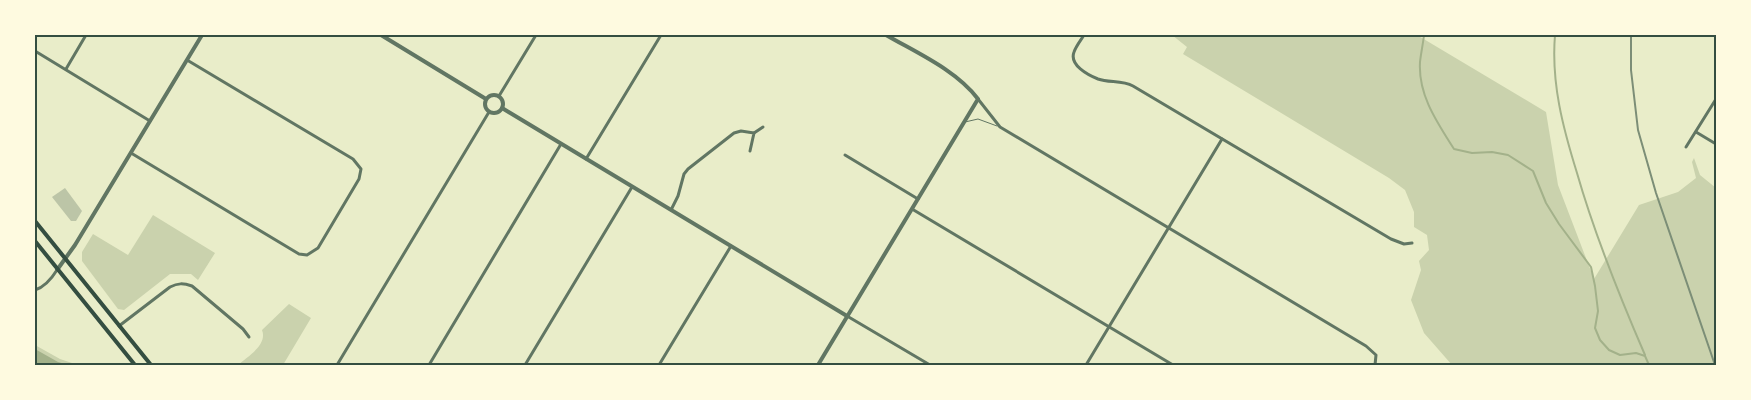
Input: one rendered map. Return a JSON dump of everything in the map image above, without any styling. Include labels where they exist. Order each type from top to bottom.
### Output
[{"type":"main road","points":[[35,221],[151,365]]},
{"type":"main road","points":[[35,241],[135,365]]},
{"type":"street","points":[[66,69],[86,35]]},
{"type":"street","points":[[35,290],[51,279],[65,259],[202,35]]},
{"type":"street","points":[[381,35],[486,99]]},
{"type":"street","points":[[499,96],[536,35]]},
{"type":"street","points":[[586,159],[661,35]]},
{"type":"street","points":[[886,35],[955,76],[969,88],[1000,127],[1366,346],[1376,355],[1376,365]]},
{"type":"street","points":[[1084,35],[1074,52],[1073,57],[1076,66],[1098,79],[1127,83],[1133,86],[1391,239],[1404,244],[1412,243]]},
{"type":"street","points":[[35,51],[150,121]]},
{"type":"street","points":[[131,153],[299,254],[307,255],[318,248],[359,179],[361,169],[353,159],[187,60]]},
{"type":"street","points":[[486,99],[491,96],[499,96]]},
{"type":"street","points":[[499,96],[502,101],[502,108]]},
{"type":"street","points":[[486,99],[486,107],[489,112]]},
{"type":"street","points":[[818,365],[978,99]]},
{"type":"street","points":[[1686,147],[1716,99]]},
{"type":"street","points":[[489,112],[497,112],[502,108]]},
{"type":"street","points":[[502,108],[930,365]]},
{"type":"street","points":[[338,365],[489,112]]},
{"type":"street","points":[[750,151],[754,133],[762,127]]},
{"type":"street","points":[[671,210],[678,196],[684,174],[688,169],[734,133],[742,131],[754,133]]},
{"type":"street","points":[[1696,132],[1716,144]]},
{"type":"street","points":[[1086,365],[1222,139]]},
{"type":"street","points":[[429,365],[561,144]]},
{"type":"street","points":[[844,156],[918,199]]},
{"type":"street","points":[[525,365],[632,187]]},
{"type":"street","points":[[912,209],[1173,365]]},
{"type":"street","points":[[659,365],[731,246]]},
{"type":"street","points":[[119,326],[170,287],[185,283],[199,292],[243,329],[249,337]]},
{"type":"lane","points":[[964,123],[978,119],[1000,127]]},
{"type":"shaded area","points":[[1172,35],[1417,35],[1546,112],[1558,185],[1594,279],[1639,205],[1678,192],[1696,178],[1692,162],[1694,158],[1700,175],[1716,188],[1716,365],[1452,365],[1424,333],[1411,300],[1421,270],[1419,261],[1429,250],[1427,235],[1414,227],[1414,212],[1405,190],[1389,178],[1183,54],[1187,47]]},
{"type":"shaded area","points":[[153,215],[215,253],[198,280],[191,274],[170,274],[124,310],[118,309],[82,261],[82,252],[93,234],[128,255]]},
{"type":"shaded area","points":[[289,304],[311,318],[283,365],[238,365],[259,346],[262,341],[262,330]]},
{"type":"shaded area","points":[[35,345],[60,359],[78,365],[35,365]]},
{"type":"shaded area","points":[[35,349],[58,362],[69,365],[35,365]]},
{"type":"building","points":[[65,188],[82,211],[76,221],[71,221],[52,197]]},
{"type":"waterway","points":[[1424,35],[1420,62],[1422,86],[1430,108],[1454,149],[1472,153],[1492,152],[1508,155],[1533,171],[1546,203],[1591,267],[1598,311],[1595,328],[1600,340],[1609,350],[1620,355],[1636,353],[1645,356],[1649,365]]},
{"type":"waterway","points":[[1555,35],[1554,53],[1557,88],[1567,139],[1600,242],[1645,355]]},
{"type":"railway","points":[[1631,35],[1631,70],[1638,130],[1656,193],[1715,365]]}]
